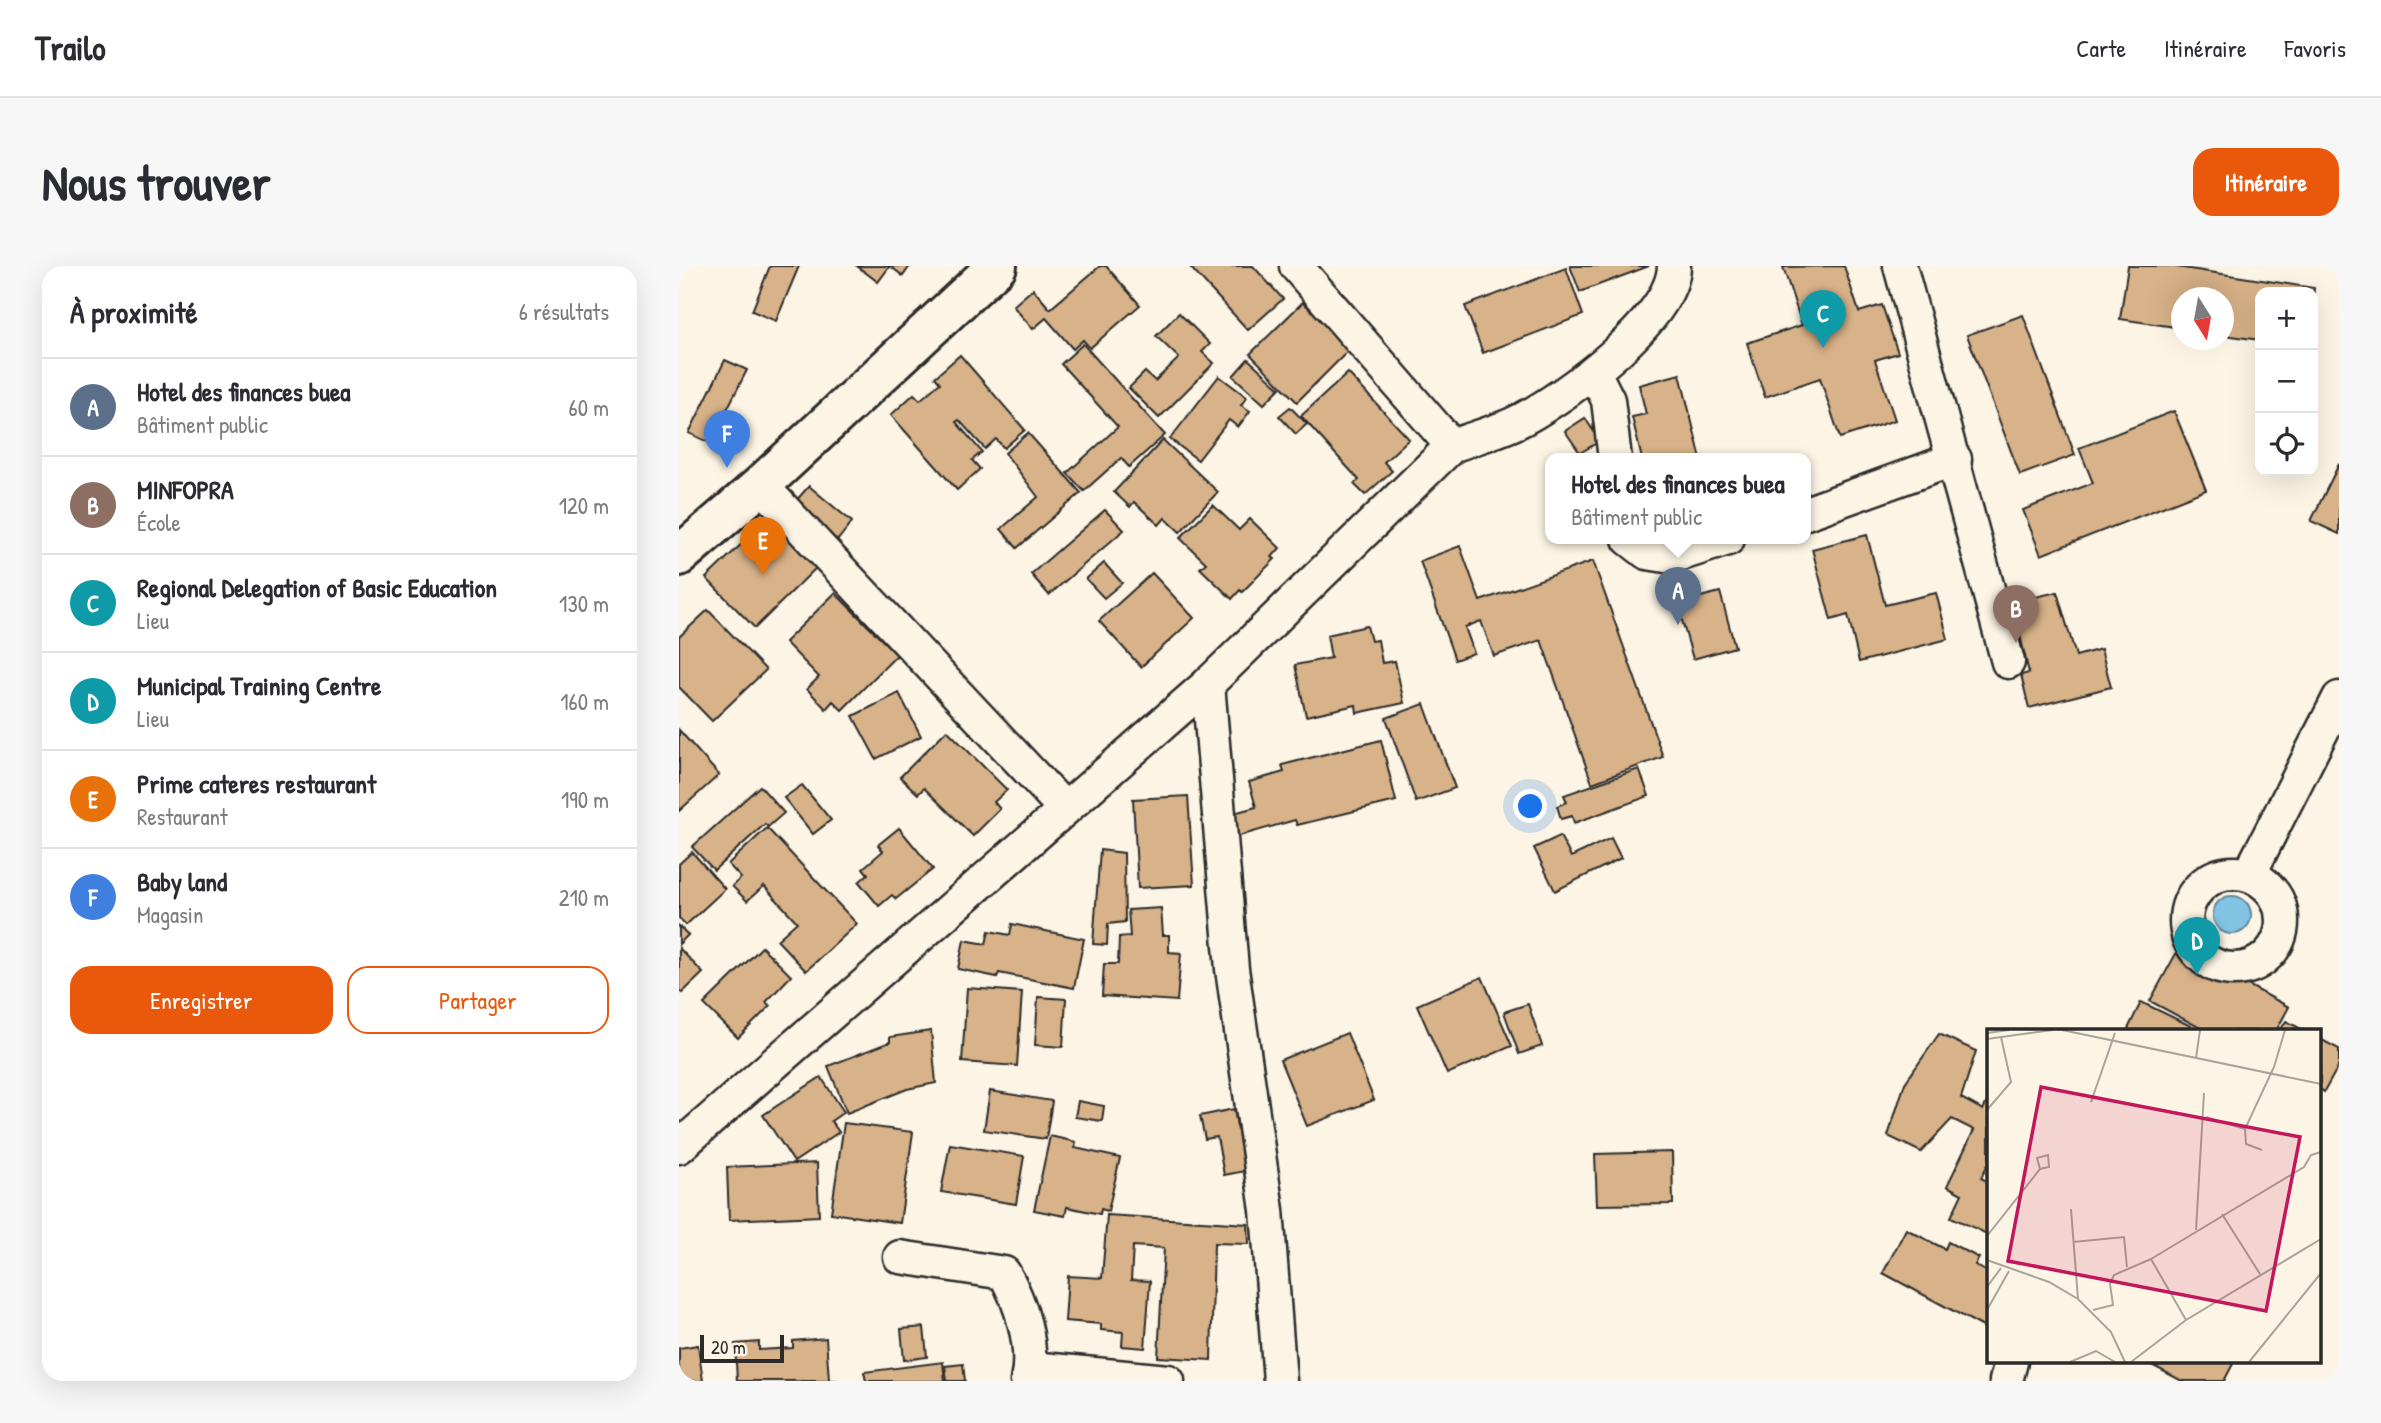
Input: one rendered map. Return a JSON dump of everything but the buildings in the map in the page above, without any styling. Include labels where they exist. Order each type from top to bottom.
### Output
[{"type":"main road","points":[[679,556],[761,485],[997,266]]},
{"type":"street","points":[[1296,266],[1452,446]]},
{"type":"street","points":[[679,1147],[1208,684],[1452,446],[1522,420],[1594,372],[1625,345],[1660,305],[1674,278],[1674,266]]},
{"type":"street","points":[[1901,266],[2008,662]]},
{"type":"street","points":[[1594,372],[1608,400],[1614,453]]},
{"type":"street","points":[[1811,511],[1955,459]]},
{"type":"street","points":[[761,485],[1065,810]]},
{"type":"street","points":[[1635,544],[1647,553],[1672,557],[1712,544]]},
{"type":"street","points":[[1208,684],[1232,969],[1267,1210],[1280,1381]]},
{"type":"street","points":[[2249,875],[2339,698]]},
{"type":"street","points":[[900,1257],[1004,1273],[1019,1298],[1029,1374],[1168,1381]]},
{"type":"street","points":[[2006,1381],[2010,1364]]},
{"type":"water","points":[[2232,896],[2245,902],[2251,915],[2245,928],[2232,934],[2219,928],[2213,915],[2219,902]]},
{"type":"place","name":"Regional Delegation of Basic Education","points":[[1823,348]]},
{"type":"place","name":"Baby land","points":[[727,468]]},
{"type":"place","name":"Prime cateres restaurant","points":[[763,575]]},
{"type":"place","name":"Hotel des finances buea","points":[[1678,625]]},
{"type":"place","name":"MINFOPRA","points":[[2016,643]]},
{"type":"place","name":"Municipal Training Centre","points":[[2197,975]]}]
